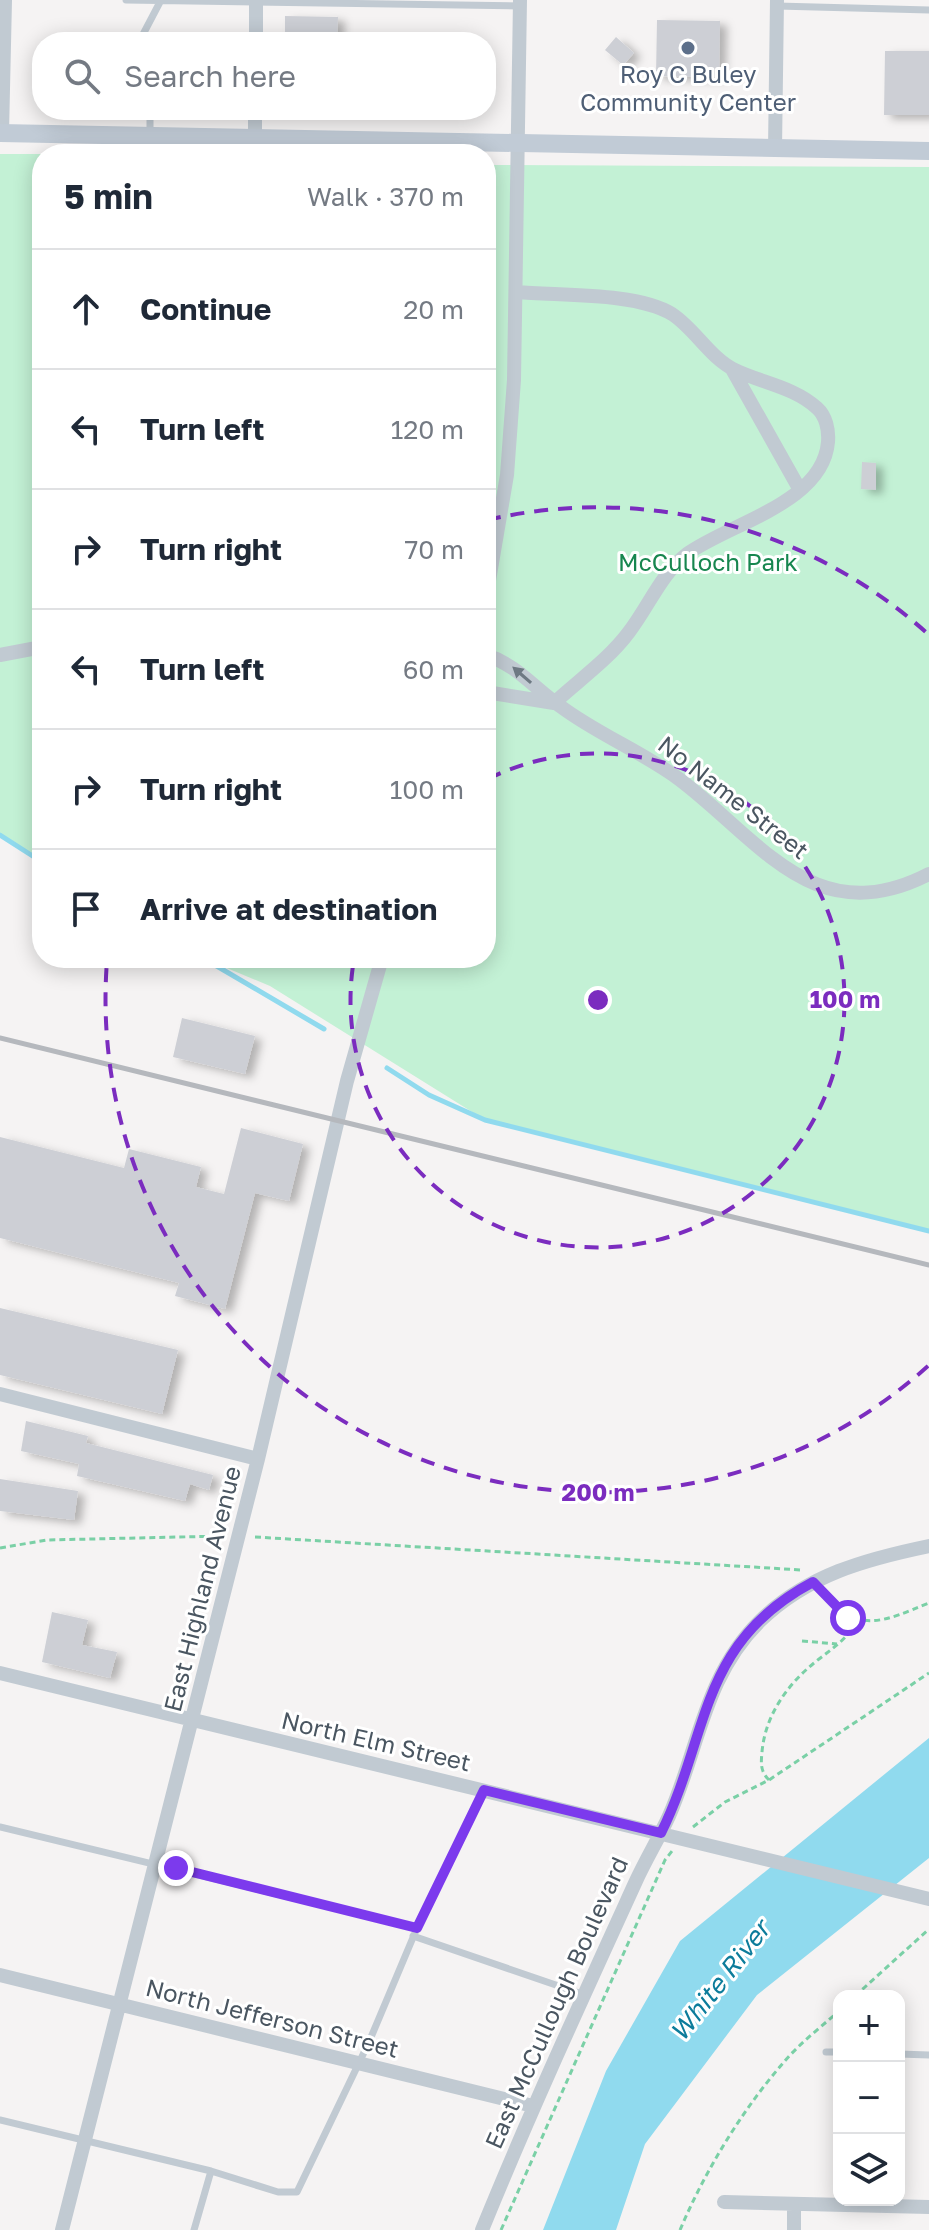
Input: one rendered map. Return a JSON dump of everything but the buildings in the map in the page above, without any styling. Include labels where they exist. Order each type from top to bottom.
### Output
[{"type":"main road","points":[[1,133],[929,151]]},
{"type":"street","points":[[1,133],[5,0]]},
{"type":"street","points":[[256,0],[256,32]]},
{"type":"street","points":[[496,539],[507,475],[517,292],[520,3]]},
{"type":"street","points":[[775,149],[777,3]]},
{"type":"street","points":[[255,120],[255,136]]},
{"type":"street","points":[[517,292],[652,305],[680,320],[732,369],[800,490]]},
{"type":"street","points":[[496,694],[554,703],[629,632],[666,576],[686,555],[800,490],[818,474],[827,449],[828,430],[821,411],[773,383],[732,369]]},
{"type":"street","points":[[0,655],[32,649]]},
{"type":"street","name":"No Name Street","points":[[496,658],[507,662],[554,703],[649,757],[715,808],[775,863],[813,885],[843,892],[873,893],[896,889],[929,874]]},
{"type":"street","name":"East Highland Avenue","points":[[62,2230],[239,1536],[347,1081],[379,968]]},
{"type":"street","points":[[0,1394],[258,1459]]},
{"type":"street","name":"East McCullough Boulevard","points":[[482,2230],[533,2106],[661,1833],[676,1798],[700,1719],[726,1663],[760,1621],[813,1582],[868,1560],[929,1546]]},
{"type":"street","name":"North Elm Street","points":[[0,1673],[928,1899]]},
{"type":"street","name":"North Jefferson Street","points":[[0,1975],[533,2106]]},
{"type":"street","points":[[724,2202],[929,2207]]},
{"type":"street","points":[[794,2204],[794,2230]]},
{"type":"lane","points":[[126,0],[520,3]]},
{"type":"lane","points":[[144,32],[160,2]]},
{"type":"lane","points":[[777,3],[929,10]]},
{"type":"lane","points":[[150,120],[150,135]]},
{"type":"lane","points":[[0,2120],[211,2171],[278,2192],[297,2192],[413,1936],[484,1790]]},
{"type":"lane","points":[[0,1827],[156,1862],[417,1928]]},
{"type":"lane","points":[[413,1936],[585,1995]]},
{"type":"lane","points":[[826,2052],[833,2052]]},
{"type":"lane","points":[[905,2054],[929,2055]]},
{"type":"lane","points":[[194,2230],[211,2171]]},
{"type":"path","points":[[0,1548],[47,1540],[239,1536],[794,1568],[813,1582],[839,1612],[857,1621],[897,1616],[929,1603]]},
{"type":"path","points":[[769,1780],[762,1774],[763,1743],[776,1707],[798,1678],[839,1644],[857,1621]]},
{"type":"path","points":[[802,1641],[839,1644]]},
{"type":"path","points":[[700,1819],[769,1780],[929,1673]]},
{"type":"path","points":[[501,2230],[665,1860]]},
{"type":"path","points":[[862,1990],[929,1929]]},
{"type":"path","points":[[680,2230],[698,2188],[770,2080],[786,2059],[833,2016]]},
{"type":"green space","points":[[0,154],[32,154],[32,856],[0,837]]},
{"type":"green space","name":"McCulloch Park","points":[[496,165],[929,167],[929,1232],[485,1120],[270,986],[227,968],[496,968]]},
{"type":"water","name":"White River","points":[[929,1738],[929,1858],[757,1995],[645,2144],[616,2230],[543,2230],[606,2071],[680,1941]]},
{"type":"waterway","points":[[0,835],[32,856]]},
{"type":"waterway","points":[[220,968],[324,1029]]},
{"type":"waterway","points":[[387,1068],[429,1095],[485,1120],[929,1231]]},
{"type":"railway","points":[[0,1038],[929,1265]]},
{"type":"place","name":"Roy C Buley Community Center","points":[[688,48]]},
{"type":"route","points":[[176,1868],[417,1928],[484,1790],[661,1833],[676,1798],[712,1688],[742,1640],[783,1601],[813,1582],[848,1618]]}]
